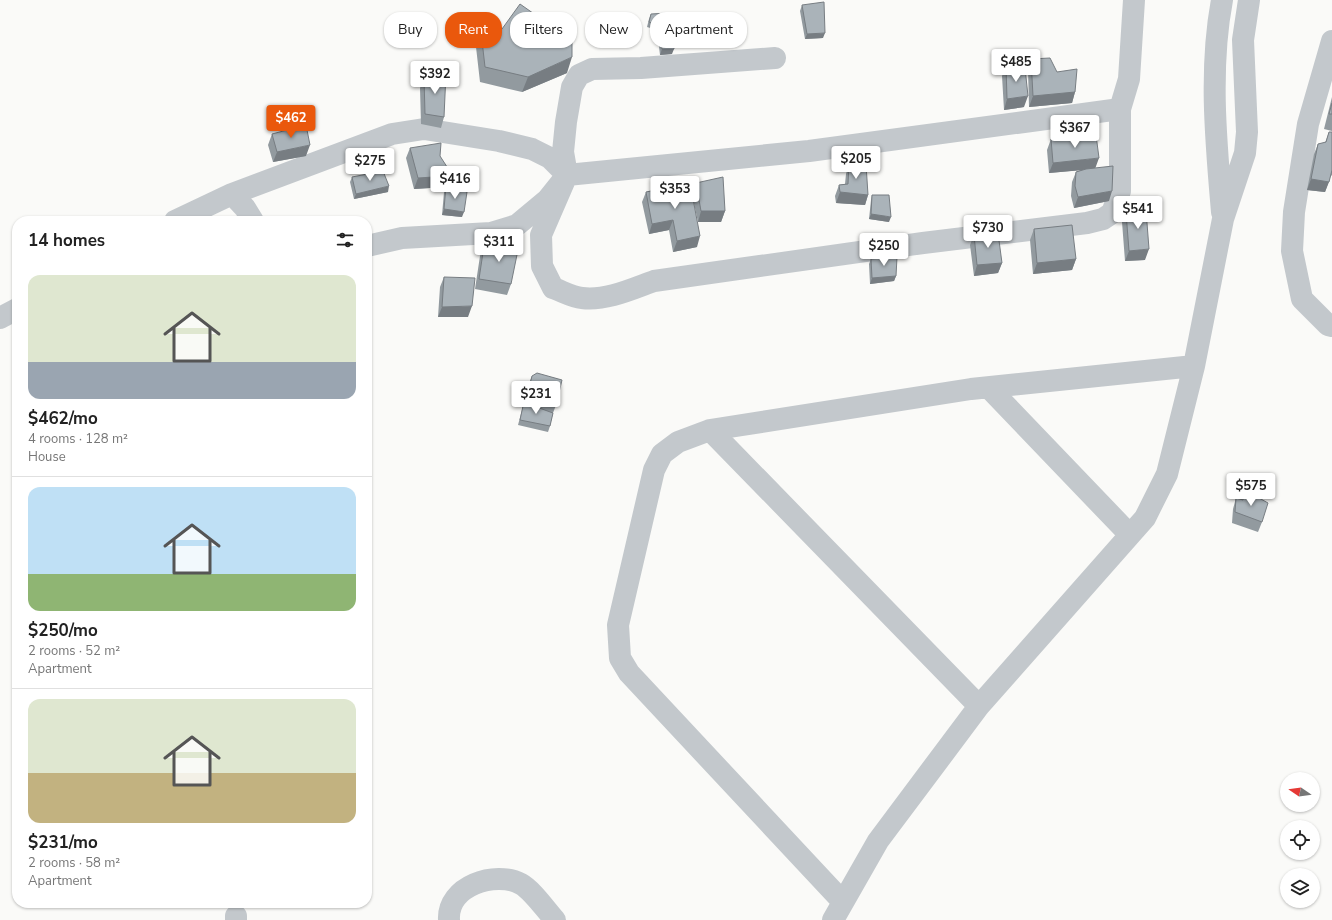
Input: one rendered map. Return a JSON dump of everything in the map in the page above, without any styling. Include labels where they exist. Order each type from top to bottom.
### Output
[{"type":"street","points":[[776,58],[641,68],[592,69],[579,75],[572,87],[566,122],[563,152],[567,175],[541,235],[542,266],[553,288],[581,298],[599,297],[619,293],[654,281],[923,243],[1087,223],[1103,219],[1112,212],[1120,191],[1122,173],[1119,154],[1120,110],[1129,79],[1134,0]]},
{"type":"street","points":[[1222,0],[1215,38],[1218,170],[1222,219]]},
{"type":"street","points":[[1194,366],[971,390],[710,430],[678,442],[662,454],[654,470],[618,625],[620,658],[629,673],[838,911],[878,840],[980,706],[1145,518],[1167,474],[1194,366],[1222,219],[1245,153],[1247,132],[1243,40],[1249,0]]},
{"type":"street","points":[[1332,42],[1308,124],[1294,212],[1292,251],[1302,299],[1328,325],[1332,326]]},
{"type":"street","points":[[372,245],[402,238],[491,233],[517,225],[547,200],[567,175],[809,151],[1120,110]]},
{"type":"street","points":[[186,216],[232,194],[392,134],[424,130],[499,141],[532,149],[550,158],[567,175]]},
{"type":"street","points":[[232,194],[245,208],[250,216]]},
{"type":"street","points":[[0,318],[12,312]]},
{"type":"street","points":[[989,388],[1130,535]]},
{"type":"street","points":[[710,430],[980,706]]},
{"type":"street","points":[[449,920],[450,906],[458,895],[469,887],[500,878],[523,885],[555,920]]},
{"type":"building","points":[[824,2],[825,33],[807,34],[802,5]]},
{"type":"building","points":[[520,4],[531,12],[514,12]]},
{"type":"building","points":[[510,18],[510,48],[572,48],[572,57],[528,77],[485,67],[483,48],[502,48],[502,29]]},
{"type":"building","points":[[662,48],[674,49],[662,49]]},
{"type":"building","points":[[1050,58],[1057,72],[1077,69],[1075,92],[1033,96],[1031,59]]},
{"type":"building","points":[[1006,66],[1025,68],[1028,96],[1007,99]]},
{"type":"building","points":[[446,73],[444,117],[425,114],[424,78]]},
{"type":"building","points":[[1332,103],[1332,114],[1329,114]]},
{"type":"building","points":[[306,125],[310,145],[277,152],[272,134]]},
{"type":"building","points":[[1329,132],[1332,132],[1332,170],[1329,182],[1311,179],[1318,144],[1326,142]]},
{"type":"building","points":[[1096,135],[1099,158],[1053,163],[1051,139]]},
{"type":"building","points":[[441,143],[440,156],[449,170],[449,176],[418,178],[410,148]]},
{"type":"building","points":[[849,164],[866,164],[868,195],[840,192],[839,185],[848,184]]},
{"type":"building","points":[[1113,166],[1112,191],[1078,197],[1075,186],[1076,172],[1086,169]]},
{"type":"building","points":[[383,171],[389,186],[356,194],[352,177]]},
{"type":"building","points":[[723,177],[725,211],[701,211],[696,183]]},
{"type":"building","points":[[690,183],[700,236],[677,241],[673,220],[652,224],[646,192]]},
{"type":"building","points":[[446,186],[467,192],[464,212],[444,209]]},
{"type":"building","points":[[872,195],[889,195],[891,217],[871,214]]},
{"type":"building","points":[[1146,210],[1149,249],[1129,251],[1126,212]]},
{"type":"building","points":[[1072,225],[1076,259],[1037,263],[1034,229]]},
{"type":"building","points":[[998,233],[1002,263],[977,265],[974,235]]},
{"type":"building","points":[[496,241],[519,245],[511,284],[479,279],[484,246],[495,246]]},
{"type":"building","points":[[897,257],[896,276],[872,278],[871,259]]},
{"type":"building","points":[[444,277],[475,278],[472,306],[442,307]]},
{"type":"building","points":[[537,373],[562,380],[556,405],[544,401],[543,395],[528,392],[532,376]]},
{"type":"building","points":[[531,405],[553,413],[550,426],[520,420],[523,406]]},
{"type":"building","points":[[1245,490],[1268,503],[1262,522],[1235,512],[1236,498],[1243,500]]}]
